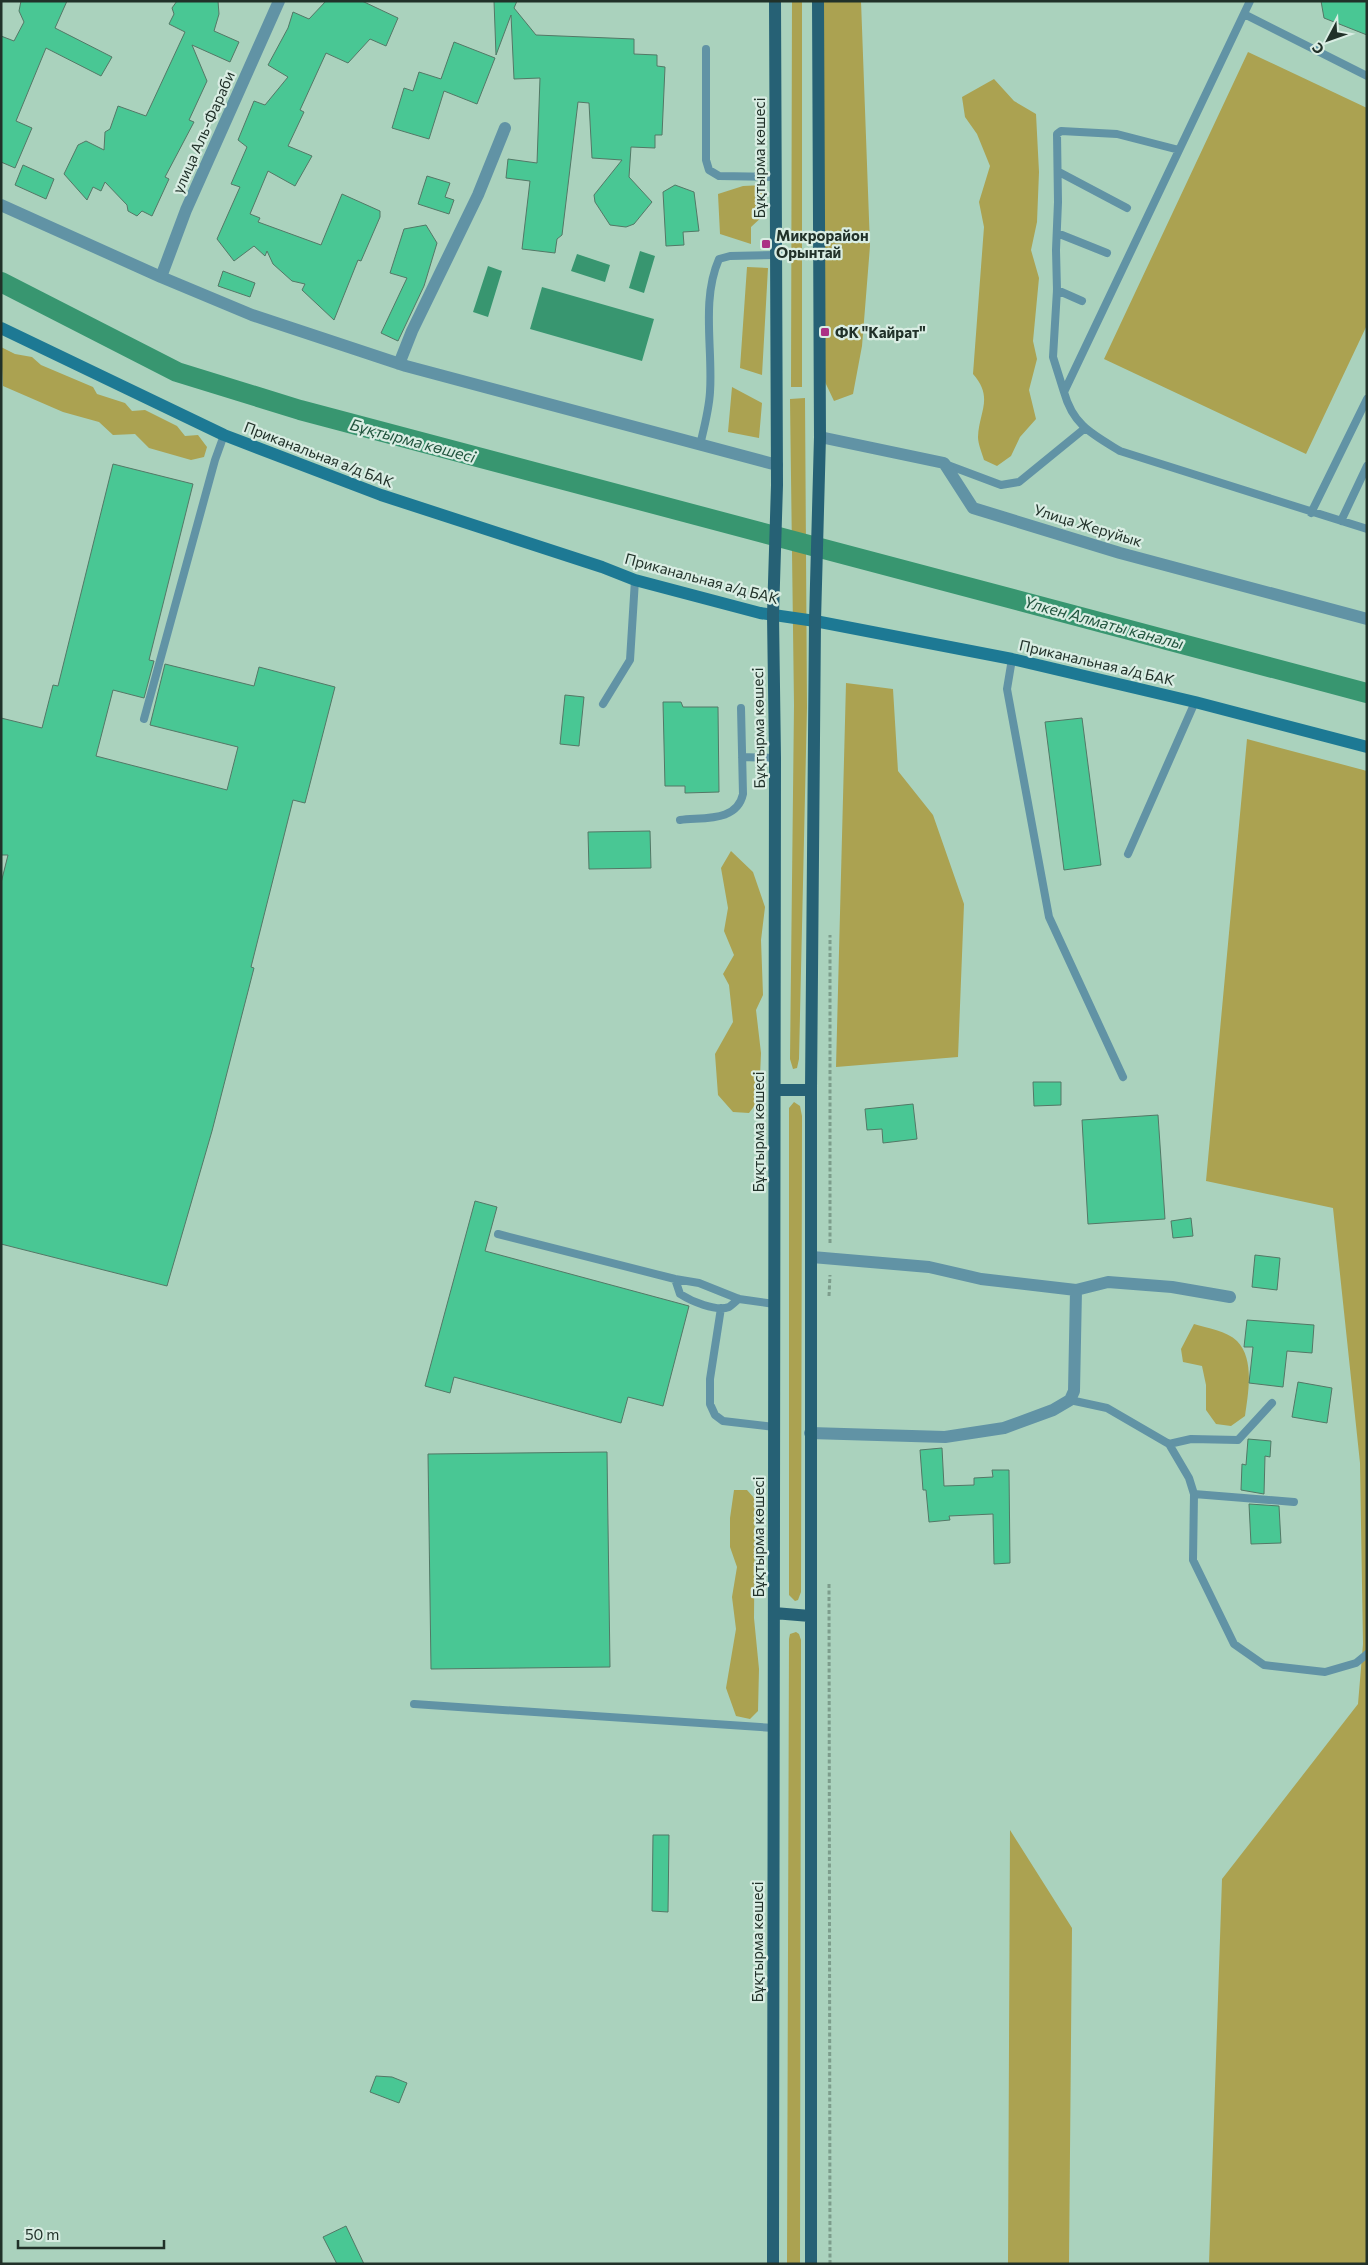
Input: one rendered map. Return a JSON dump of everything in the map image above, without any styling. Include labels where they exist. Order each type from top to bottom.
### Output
[{"type":"main road","name":"Бұқтырма көшесі","points":[[773,2264],[775,758],[772,615],[777,485],[774,177],[775,1]]},
{"type":"main road","points":[[811,2264],[811,1090],[816,598],[820,437],[818,1]]},
{"type":"main road","name":"Приканальная а/д БАК","points":[[1,328],[224,435],[381,495],[602,567],[635,580],[772,615],[816,620],[1012,659],[1195,702],[1367,747]]},
{"type":"main road","points":[[775,1090],[811,1090]]},
{"type":"main road","points":[[774,1613],[810,1616]]},
{"type":"street","name":"улица Аль-Фараби","points":[[161,277],[186,210],[279,1]]},
{"type":"street","points":[[399,364],[412,331],[478,195],[505,128]]},
{"type":"street","points":[[1,205],[161,277],[252,315],[399,364],[777,465]]},
{"type":"street","points":[[820,437],[944,464]]},
{"type":"street","name":"Улица Жеруйык","points":[[944,464],[973,508],[1120,553],[1367,619]]},
{"type":"street","points":[[812,1257],[929,1267],[981,1279],[1076,1290],[1108,1282],[1172,1287],[1230,1296]]},
{"type":"street","points":[[810,1432],[944,1436],[1004,1428],[1053,1410],[1070,1400],[1074,1391],[1076,1290]]},
{"type":"lane","points":[[1064,392],[1250,1]]},
{"type":"lane","points":[[1244,14],[1367,76]]},
{"type":"lane","points":[[706,49],[706,160],[710,170],[718,176],[774,177]]},
{"type":"lane","points":[[1179,150],[1116,134],[1061,131],[1057,139],[1059,172],[1058,290],[1052,357],[1068,408],[1084,429],[1120,451],[1311,513],[1367,529]]},
{"type":"lane","points":[[1059,172],[1127,208]]},
{"type":"lane","points":[[1057,234],[1107,253]]},
{"type":"lane","points":[[700,445],[710,394],[710,298],[713,272],[719,259],[730,256],[776,255]]},
{"type":"lane","points":[[1058,290],[1082,301]]},
{"type":"lane","points":[[1311,513],[1367,399]]},
{"type":"lane","points":[[944,464],[1001,485],[1019,482],[1084,429]]},
{"type":"lane","points":[[144,719],[215,460],[224,435]]},
{"type":"lane","points":[[1340,521],[1367,466]]},
{"type":"lane","points":[[602,704],[630,660],[635,580]]},
{"type":"lane","points":[[1012,659],[1007,688],[1049,917],[1123,1077]]},
{"type":"lane","points":[[1128,854],[1195,702]]},
{"type":"lane","points":[[680,820],[730,814],[741,804],[743,794],[741,708]]},
{"type":"lane","points":[[742,757],[775,758]]},
{"type":"lane","points":[[498,1234],[674,1279],[699,1283],[739,1299],[774,1304]]},
{"type":"lane","points":[[674,1279],[680,1294],[688,1299],[721,1308],[729,1307],[739,1299]]},
{"type":"lane","points":[[721,1308],[710,1379],[710,1404],[715,1415],[723,1421],[774,1428]]},
{"type":"lane","points":[[1070,1400],[1107,1408],[1169,1444],[1189,1478],[1194,1494],[1193,1560],[1234,1644],[1264,1665],[1325,1672],[1356,1663],[1367,1654]]},
{"type":"lane","points":[[1169,1444],[1191,1439],[1238,1440],[1272,1404]]},
{"type":"lane","points":[[1194,1494],[1294,1502]]},
{"type":"lane","points":[[414,1704],[774,1728]]},
{"type":"shaded area","points":[[792,1],[802,1],[802,387],[791,387]]},
{"type":"shaded area","points":[[823,1],[861,1],[870,246],[862,346],[853,394],[834,401],[825,382]]},
{"type":"shaded area","points":[[1248,52],[1367,108],[1367,325],[1306,454],[1104,359]]},
{"type":"shaded area","points":[[994,79],[1014,101],[1036,114],[1039,172],[1037,222],[1031,250],[1039,278],[1033,341],[1037,359],[1029,390],[1036,419],[1020,437],[1011,456],[997,466],[984,460],[979,446],[978,437],[984,398],[983,390],[973,374],[984,227],[979,202],[990,166],[977,134],[965,117],[962,97]]},
{"type":"shaded area","points":[[766,185],[764,215],[751,227],[751,244],[720,234],[718,194],[743,186]]},
{"type":"shaded area","points":[[640,251],[655,256],[644,293],[629,288]]},
{"type":"shaded area","points":[[577,254],[610,265],[605,282],[571,271]]},
{"type":"shaded area","points":[[488,266],[502,271],[488,317],[473,312]]},
{"type":"shaded area","points":[[747,267],[768,268],[762,375],[740,368]]},
{"type":"shaded area","points":[[542,287],[654,319],[642,361],[530,329]]},
{"type":"shaded area","points":[[1,347],[15,354],[32,357],[41,365],[93,387],[97,394],[125,403],[132,411],[145,410],[177,426],[185,436],[198,435],[207,447],[204,457],[191,460],[149,448],[135,434],[113,435],[99,422],[63,412],[3,386]]},
{"type":"shaded area","points":[[732,387],[762,403],[759,438],[728,432]]},
{"type":"shaded area","points":[[805,398],[807,707],[799,1059],[797,1068],[793,1069],[790,1059],[794,705],[790,399]]},
{"type":"shaded area","points":[[846,683],[893,689],[898,771],[933,815],[964,904],[958,1057],[836,1067]]},
{"type":"shaded area","points":[[1247,739],[1367,771],[1367,2264],[1209,2264],[1222,1879],[1358,1704],[1363,1644],[1360,1463],[1333,1208],[1206,1181]]},
{"type":"shaded area","points":[[731,851],[753,872],[765,907],[761,940],[763,995],[756,1010],[761,1053],[759,1100],[749,1113],[733,1112],[718,1095],[715,1054],[733,1022],[729,985],[723,974],[734,955],[724,931],[728,908],[721,868]]},
{"type":"shaded area","points":[[794,1102],[800,1106],[802,1116],[801,1592],[798,1600],[795,1601],[789,1595],[789,1108]]},
{"type":"shaded area","points":[[1194,1324],[1228,1335],[1243,1348],[1249,1377],[1248,1398],[1245,1416],[1231,1426],[1216,1424],[1206,1410],[1206,1385],[1202,1366],[1183,1362],[1181,1349]]},
{"type":"shaded area","points":[[734,1490],[747,1490],[755,1499],[754,1618],[759,1669],[758,1711],[750,1719],[736,1716],[726,1688],[736,1629],[732,1597],[737,1567],[730,1547],[730,1518]]},
{"type":"shaded area","points":[[796,1632],[801,1640],[800,2264],[787,2264],[789,1639],[790,1634]]},
{"type":"shaded area","points":[[1010,1830],[1072,1928],[1069,2264],[1008,2264]]},
{"type":"building","points":[[21,1],[67,1],[55,28],[112,57],[101,76],[46,48],[16,121],[32,128],[15,168],[1,162],[1,36],[14,41],[24,22],[19,11]]},
{"type":"building","points":[[177,1],[218,1],[219,14],[214,31],[239,42],[230,62],[192,45],[207,81],[189,120],[194,122],[165,177],[169,179],[152,216],[142,211],[137,216],[128,211],[127,205],[105,182],[101,191],[93,187],[87,200],[64,174],[78,145],[86,141],[104,150],[105,132],[110,129],[118,106],[146,116],[185,32],[169,24],[174,14],[172,8]]},
{"type":"building","points":[[326,1],[362,1],[398,18],[386,46],[370,39],[348,63],[326,53],[300,110],[304,112],[288,146],[312,156],[295,186],[268,171],[250,214],[260,218],[258,222],[321,245],[342,194],[380,211],[380,217],[361,261],[358,260],[334,320],[302,290],[305,284],[292,281],[273,264],[267,251],[265,256],[254,246],[234,261],[217,239],[240,187],[231,184],[247,147],[238,140],[254,101],[265,105],[288,77],[268,65],[288,28],[293,12],[309,19]]},
{"type":"building","points":[[494,1],[517,1],[514,8],[536,35],[634,39],[634,54],[657,55],[657,66],[665,67],[662,135],[655,135],[655,148],[631,147],[629,177],[652,202],[634,224],[626,227],[610,225],[595,202],[594,195],[622,160],[592,158],[589,103],[578,102],[562,235],[557,239],[555,253],[522,249],[530,181],[506,178],[508,159],[537,163],[540,78],[514,79],[511,15],[496,55]]},
{"type":"building","points":[[1321,1],[1367,1],[1367,35],[1324,18]]},
{"type":"building","points":[[454,42],[495,58],[477,104],[444,91],[429,139],[392,128],[404,88],[413,91],[419,72],[441,79]]},
{"type":"building","points":[[23,165],[54,179],[46,199],[15,185]]},
{"type":"building","points":[[427,176],[450,183],[445,197],[454,200],[449,214],[418,204]]},
{"type":"building","points":[[675,185],[694,192],[699,231],[683,232],[684,245],[666,246],[663,192]]},
{"type":"building","points":[[426,225],[437,243],[424,286],[398,341],[381,333],[407,278],[390,273],[404,229]]},
{"type":"building","points":[[223,271],[255,283],[250,297],[218,286]]},
{"type":"building","points":[[113,464],[193,484],[149,660],[154,661],[144,698],[113,690],[96,756],[227,790],[238,747],[150,725],[165,664],[254,686],[259,667],[335,687],[305,803],[293,800],[251,967],[254,968],[212,1131],[167,1286],[1,1244],[1,883],[8,855],[1,855],[1,718],[42,728],[53,685],[58,686]]},
{"type":"building","points":[[565,695],[584,697],[579,746],[560,744]]},
{"type":"building","points":[[663,702],[681,702],[683,707],[718,707],[719,792],[685,793],[685,786],[665,786]]},
{"type":"building","points":[[1082,718],[1101,865],[1064,870],[1045,722]]},
{"type":"building","points":[[650,831],[651,868],[589,869],[588,832]]},
{"type":"building","points":[[1033,1082],[1061,1082],[1061,1105],[1034,1106]]},
{"type":"building","points":[[913,1104],[917,1139],[883,1143],[882,1129],[867,1130],[865,1109]]},
{"type":"building","points":[[1158,1115],[1165,1219],[1088,1224],[1082,1120]]},
{"type":"building","points":[[475,1201],[497,1207],[485,1251],[689,1306],[663,1406],[628,1397],[621,1423],[454,1377],[450,1393],[425,1386]]},
{"type":"building","points":[[1191,1218],[1193,1236],[1173,1238],[1171,1221]]},
{"type":"building","points":[[1255,1255],[1280,1258],[1277,1290],[1252,1287]]},
{"type":"building","points":[[1247,1320],[1314,1325],[1312,1353],[1287,1351],[1283,1387],[1249,1383],[1253,1347],[1244,1347]]},
{"type":"building","points":[[1298,1382],[1332,1388],[1327,1423],[1292,1417]]},
{"type":"building","points":[[1248,1439],[1271,1441],[1270,1457],[1265,1456],[1264,1494],[1241,1490],[1242,1464],[1246,1465]]},
{"type":"building","points":[[942,1448],[944,1486],[974,1485],[974,1478],[993,1477],[992,1470],[1009,1470],[1010,1563],[994,1564],[993,1514],[949,1516],[950,1520],[929,1522],[926,1490],[923,1490],[920,1450]]},
{"type":"building","points":[[607,1452],[610,1667],[431,1669],[428,1454]]},
{"type":"building","points":[[1249,1504],[1279,1506],[1281,1543],[1251,1544]]},
{"type":"building","points":[[653,1835],[669,1835],[668,1912],[652,1911]]},
{"type":"building","points":[[376,2076],[392,2077],[407,2083],[399,2103],[370,2092]]},
{"type":"building","points":[[346,2226],[364,2264],[337,2264],[323,2237]]},
{"type":"waterway","name":"Бұқтырма көшесі","points":[[1,282],[177,372],[300,410],[1367,693]]},
{"type":"place","name":"Микрорайон Орынтай","points":[[766,244]]},
{"type":"place","name":"ФК \"Кайрат\"","points":[[825,332]]},
{"type":"water label","name":"Үлкен Алматы каналы","points":[[1104,622]]}]
